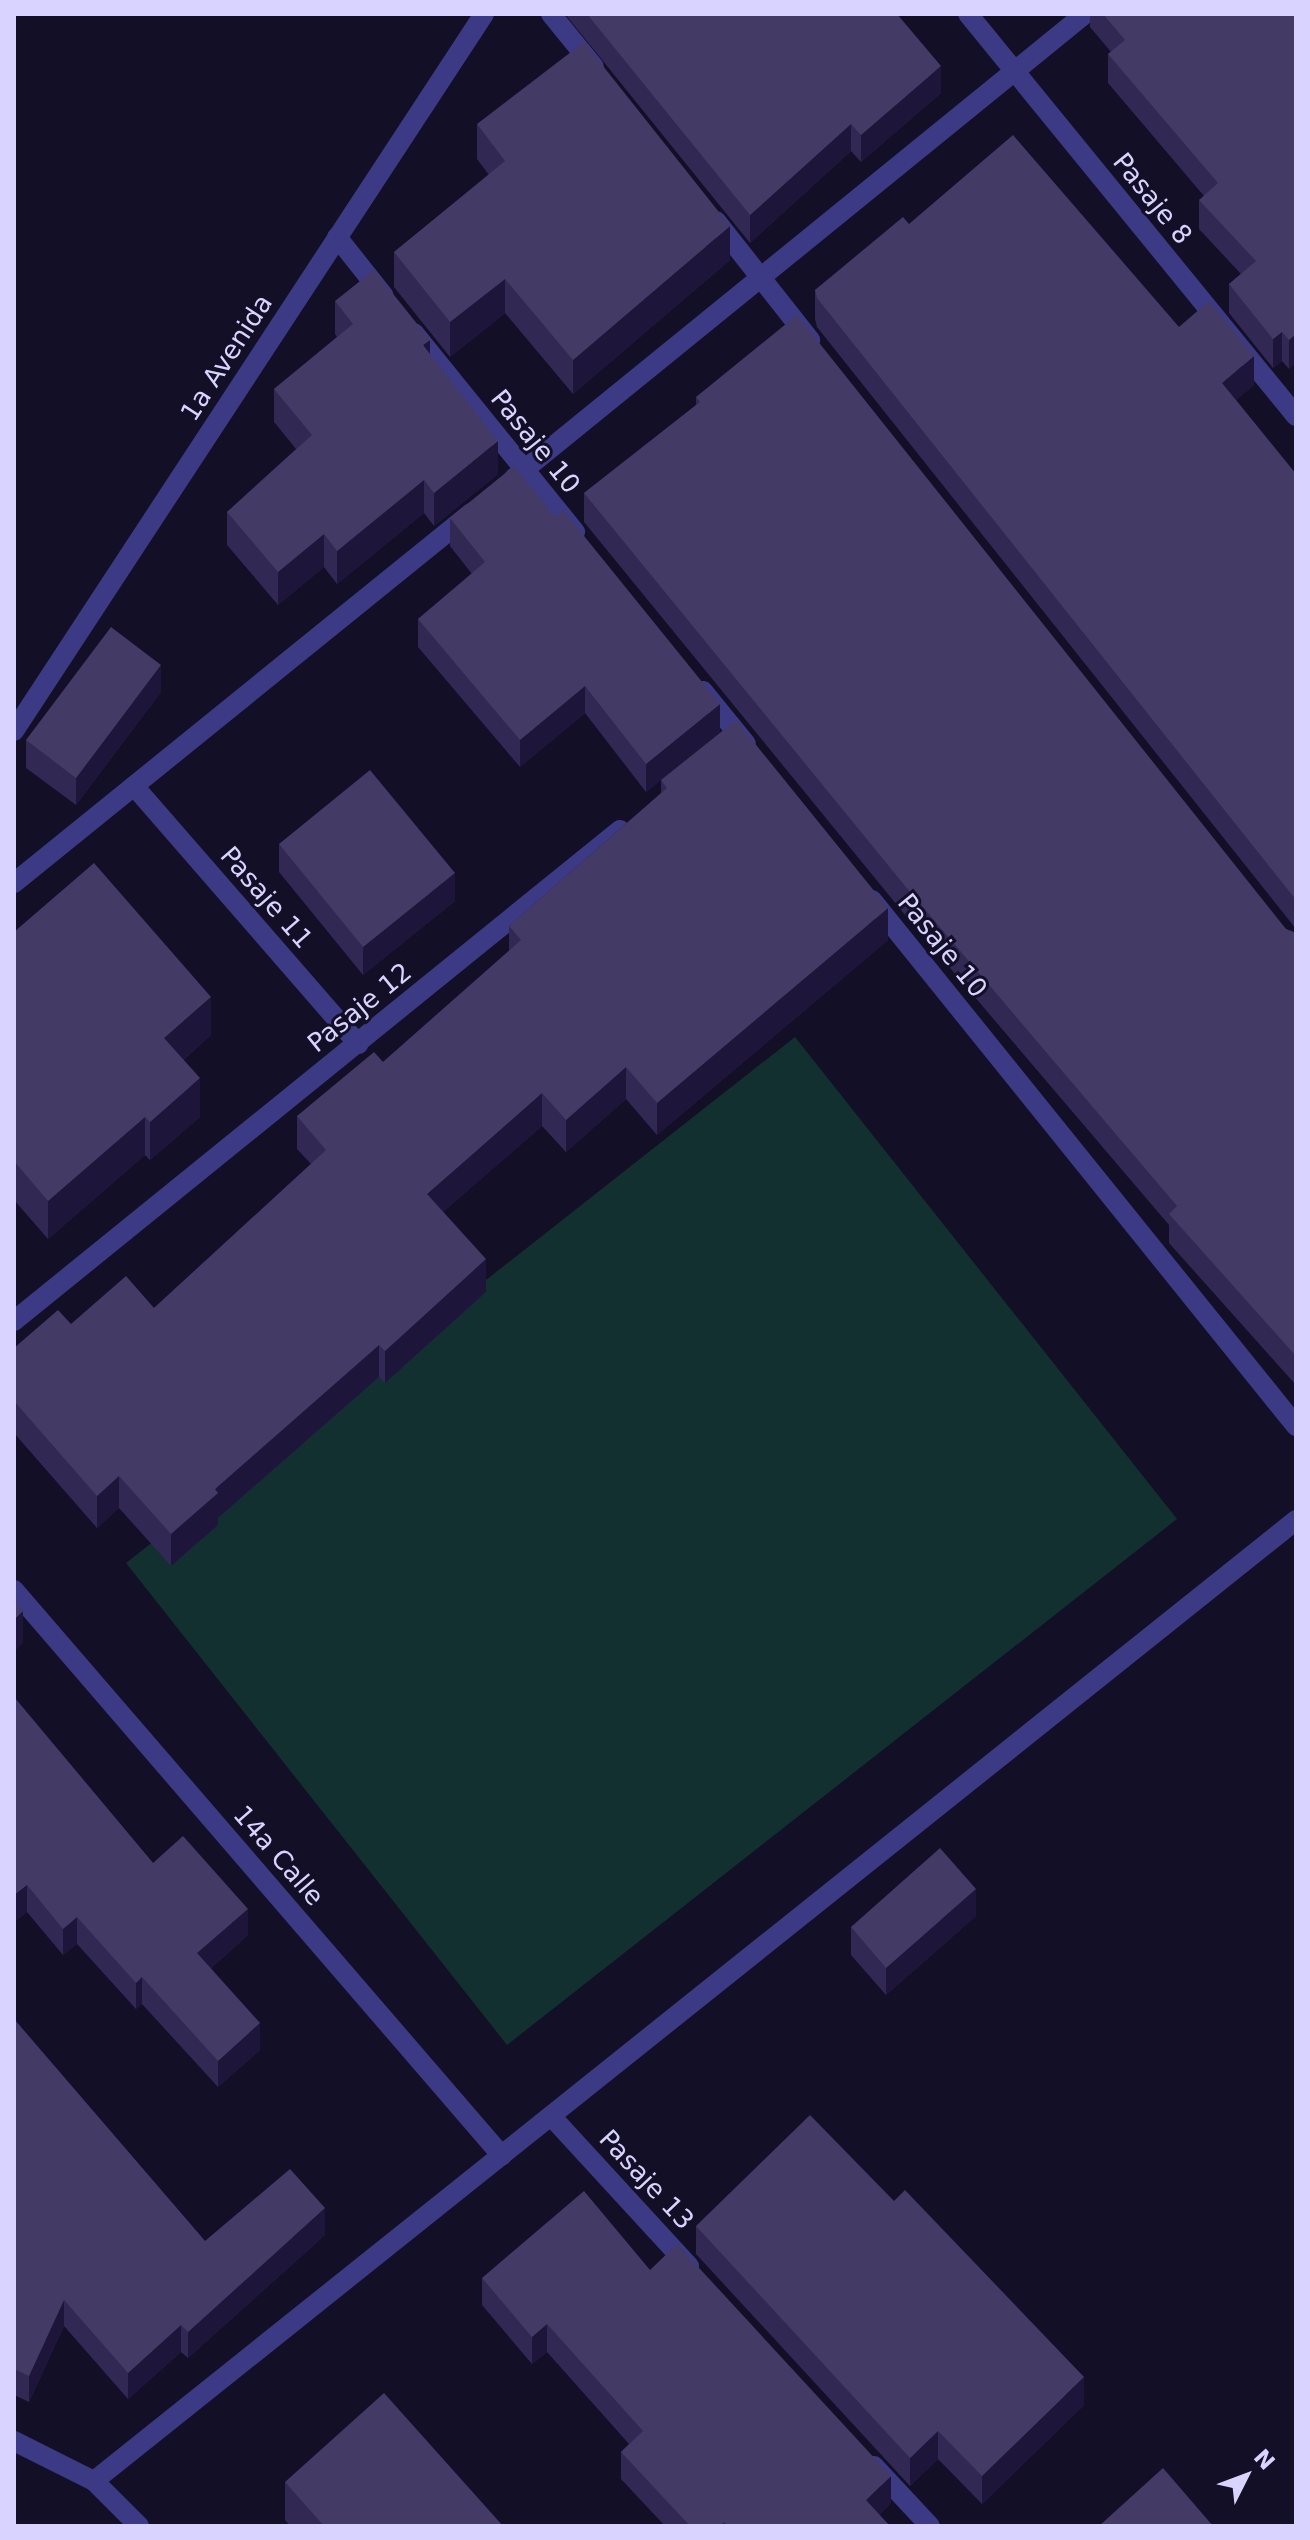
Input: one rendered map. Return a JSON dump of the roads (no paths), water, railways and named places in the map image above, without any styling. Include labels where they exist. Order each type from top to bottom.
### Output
[{"type":"street","name":"1a Avenida","points":[[14,731],[484,14]]},
{"type":"street","points":[[551,14],[608,86]]},
{"type":"street","name":"Pasaje 8","points":[[968,14],[1296,416]]},
{"type":"street","points":[[14,883],[1085,14]]},
{"type":"street","points":[[704,206],[820,352]]},
{"type":"street","name":"Pasaje 10","points":[[337,237],[592,554]]},
{"type":"street","points":[[689,674],[732,739],[758,759]]},
{"type":"street","name":"Pasaje 11","points":[[134,786],[358,1044]]},
{"type":"street","name":"Pasaje 12","points":[[14,1321],[640,814]]},
{"type":"street","name":"Pasaje 10","points":[[857,882],[1296,1426]]},
{"type":"street","points":[[94,2481],[1296,1520]]},
{"type":"street","name":"14a Calle","points":[[14,1590],[502,2156]]},
{"type":"street","name":"Pasaje 13","points":[[551,2116],[703,2280]]},
{"type":"street","points":[[14,2441],[94,2481],[139,2526]]},
{"type":"street","points":[[854,2444],[930,2526]]}]
